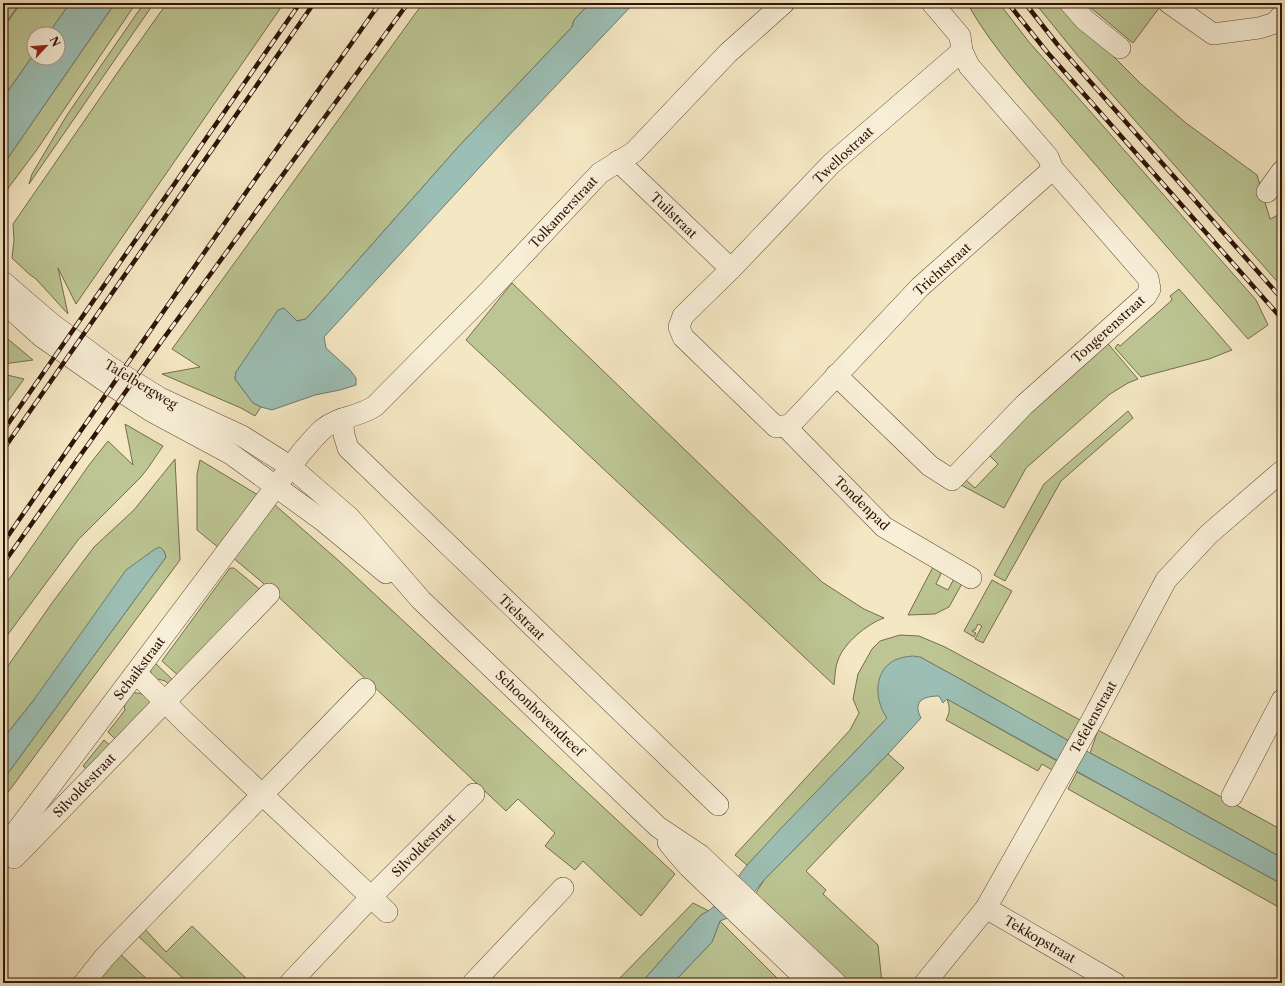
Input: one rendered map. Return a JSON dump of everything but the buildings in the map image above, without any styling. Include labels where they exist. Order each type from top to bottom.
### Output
[{"type":"street","name":"Tolkamerstraat","points":[[291,467],[301,453],[323,429],[342,419],[366,412],[375,406],[489,291],[600,173],[634,152],[728,53],[784,3]]},
{"type":"street","name":"Tongerenstraat","points":[[836,375],[930,466],[952,480],[1024,405],[1146,296],[1150,289],[1148,278],[1053,169],[1048,157],[969,66],[962,51],[960,36],[932,3]]},
{"type":"street","points":[[1070,3],[1085,20],[1120,48]]},
{"type":"street","points":[[1174,7],[1213,34],[1259,28],[1275,23],[1282,15]]},
{"type":"street","name":"Twellostraat","points":[[731,269],[830,164],[962,51]]},
{"type":"street","name":"Tuilstraat","points":[[618,161],[731,269]]},
{"type":"street","name":"Trichtstraat","points":[[836,375],[920,287],[1053,169]]},
{"type":"street","points":[[1267,192],[1282,171]]},
{"type":"street","name":"Tondenpad","points":[[731,269],[683,316],[679,327],[683,337],[776,427],[785,426],[884,527],[971,578]]},
{"type":"street","name":"Tafelbergweg","points":[[3,282],[52,324],[110,367],[160,398],[242,436],[291,467]]},
{"type":"street","name":"Tafelbergweg","points":[[3,302],[42,338],[151,411],[231,454],[275,488]]},
{"type":"street","points":[[785,426],[790,425],[836,375]]},
{"type":"street","name":"Tielstraat","points":[[342,419],[344,435],[348,448],[718,805]]},
{"type":"street","name":"Schaikstraat","points":[[3,848],[291,467]]},
{"type":"street","name":"Schoonhovendreef","points":[[291,467],[349,517],[422,600],[658,827],[675,851],[719,884],[748,912],[810,983]]},
{"type":"street","name":"Tefelenstraat","points":[[925,983],[986,908],[1064,770],[1166,580],[1209,534],[1282,471]]},
{"type":"street","name":"Schoonhovendreef","points":[[275,488],[322,520],[358,552],[422,600]]},
{"type":"street","name":"Silvoldestraat","points":[[3,848],[14,858],[269,594]]},
{"type":"street","points":[[136,673],[164,702],[387,912]]},
{"type":"street","points":[[84,983],[118,943],[365,689]]},
{"type":"street","points":[[1232,796],[1282,700]]},
{"type":"street","name":"Silvoldestraat","points":[[290,983],[371,897],[474,794]]},
{"type":"street","points":[[473,983],[563,888]]},
{"type":"street","name":"Tekkopstraat","points":[[986,908],[1115,983]]},
{"type":"street","name":"Schoonhovendreef","points":[[748,912],[836,983]]},
{"type":"green space","points":[[3,3],[20,3],[3,27]]},
{"type":"green space","points":[[21,3],[70,3],[54,26],[26,26],[26,65],[3,98],[3,28]]},
{"type":"green space","points":[[115,3],[136,3],[36,151],[3,195],[3,165]]},
{"type":"green space","points":[[144,3],[154,3],[29,184],[32,174],[67,115]]},
{"type":"green space","points":[[167,3],[284,3],[76,304],[58,268],[68,314],[36,279],[12,258],[14,240],[13,224]]},
{"type":"green space","points":[[423,3],[590,3],[574,20],[572,27],[459,146],[306,319],[297,321],[284,309],[236,372],[235,379],[253,403],[261,407],[255,416],[241,408],[162,374],[200,367],[172,349]]},
{"type":"green space","points":[[967,3],[999,3],[1029,42],[1256,300],[1268,325],[1248,339],[1015,71],[989,38]]},
{"type":"green space","points":[[1035,3],[1063,3],[1081,24],[1140,83],[1186,123],[1257,175],[1270,219],[1280,214],[1282,215],[1282,287],[1078,56]]},
{"type":"green space","points":[[1085,3],[1161,3],[1162,4],[1133,43]]},
{"type":"green space","points":[[512,283],[822,582],[864,609],[884,618],[864,629],[845,647],[837,663],[834,685],[466,340]]},
{"type":"green space","points":[[1179,289],[1232,350],[1209,359],[1141,377],[1115,348],[1118,344],[1120,346],[1171,301],[1172,299],[1170,296]]},
{"type":"green space","points":[[3,335],[33,360],[3,364]]},
{"type":"green space","points":[[1104,339],[1138,379],[1110,394],[1026,468],[1004,508],[961,485],[966,480],[975,488],[998,464],[989,455]]},
{"type":"green space","points":[[3,374],[24,379],[3,408]]},
{"type":"green space","points":[[1128,411],[1133,418],[1061,481],[1005,581],[994,575],[1044,484]]},
{"type":"green space","points":[[125,424],[163,446],[140,478],[78,540],[3,641],[3,588],[89,465],[108,441],[133,465]]},
{"type":"green space","points":[[175,459],[180,560],[3,799],[3,780],[166,557],[164,551],[160,547],[3,739],[3,673],[52,603],[94,547],[134,510]]},
{"type":"green space","points":[[200,460],[258,495],[219,548],[197,530],[197,474]]},
{"type":"green space","points":[[269,505],[275,505],[339,561],[675,874],[641,916],[583,861],[575,870],[545,846],[555,833],[518,799],[506,811],[269,588],[232,557]]},
{"type":"green space","points":[[934,565],[943,569],[936,584],[948,590],[956,575],[964,580],[949,607],[935,614],[908,615]]},
{"type":"green space","points":[[230,568],[234,568],[263,592],[181,678],[162,661]]},
{"type":"green space","points":[[992,580],[1012,591],[983,643],[975,639],[982,626],[978,624],[975,630],[972,631],[976,633],[974,637],[964,631]]},
{"type":"green space","points":[[900,635],[919,636],[945,647],[1080,720],[1069,741],[920,657],[887,718],[747,865],[735,855],[850,730],[859,713],[853,699],[858,674],[872,649],[880,641]]},
{"type":"green space","points":[[153,661],[177,684],[172,688],[165,681],[158,679],[155,682],[151,672]]},
{"type":"green space","points":[[131,693],[139,693],[144,695],[154,705],[119,743],[108,732],[125,710],[123,700]]},
{"type":"green space","points":[[947,699],[1057,761],[1052,770],[1042,764],[1038,771],[946,720],[949,710]]},
{"type":"green space","points":[[1098,730],[1282,830],[1282,858],[1090,753]]},
{"type":"green space","points":[[104,740],[113,748],[91,773],[83,766]]},
{"type":"green space","points":[[888,754],[904,768],[806,871],[826,890],[823,894],[878,945],[882,983],[844,983],[752,899],[764,880]]},
{"type":"green space","points":[[1077,772],[1282,884],[1282,909],[1068,789]]},
{"type":"green space","points":[[693,903],[709,911],[701,915],[641,983],[615,983]]},
{"type":"green space","points":[[720,921],[782,983],[673,983],[712,942]]},
{"type":"green space","points":[[192,926],[251,983],[188,983],[136,934],[143,927],[166,952]]},
{"type":"green space","points":[[119,953],[151,983],[96,983]]},
{"type":"water","points":[[70,3],[115,3],[3,165],[3,98],[26,65],[66,66],[66,26],[54,26]]},
{"type":"water","points":[[590,3],[634,3],[500,145],[324,337],[326,348],[350,370],[356,378],[356,385],[315,395],[272,410],[253,403],[235,379],[236,372],[278,310],[284,308],[297,321],[306,319],[459,146],[572,27],[574,20]]},
{"type":"water","points":[[160,547],[164,551],[166,557],[3,780],[3,739],[33,701],[126,570]]},
{"type":"water","points":[[913,656],[920,657],[1090,753],[1282,858],[1282,884],[947,699],[943,703],[939,696],[934,696],[924,698],[921,701],[918,707],[921,718],[888,754],[764,880],[735,915],[720,921],[712,942],[673,983],[641,983],[701,915],[709,911],[722,899],[748,864],[765,845],[887,718],[880,705],[878,683],[880,676],[884,669],[894,660]]},
{"type":"railway","points":[[3,431],[300,3]]},
{"type":"railway","points":[[3,450],[314,3]]},
{"type":"railway","points":[[3,543],[247,191],[380,3]]},
{"type":"railway","points":[[3,564],[161,342],[408,3]]},
{"type":"railway","points":[[1008,3],[1047,52],[1282,319]]},
{"type":"railway","points":[[1025,3],[1057,44],[1282,299]]}]
